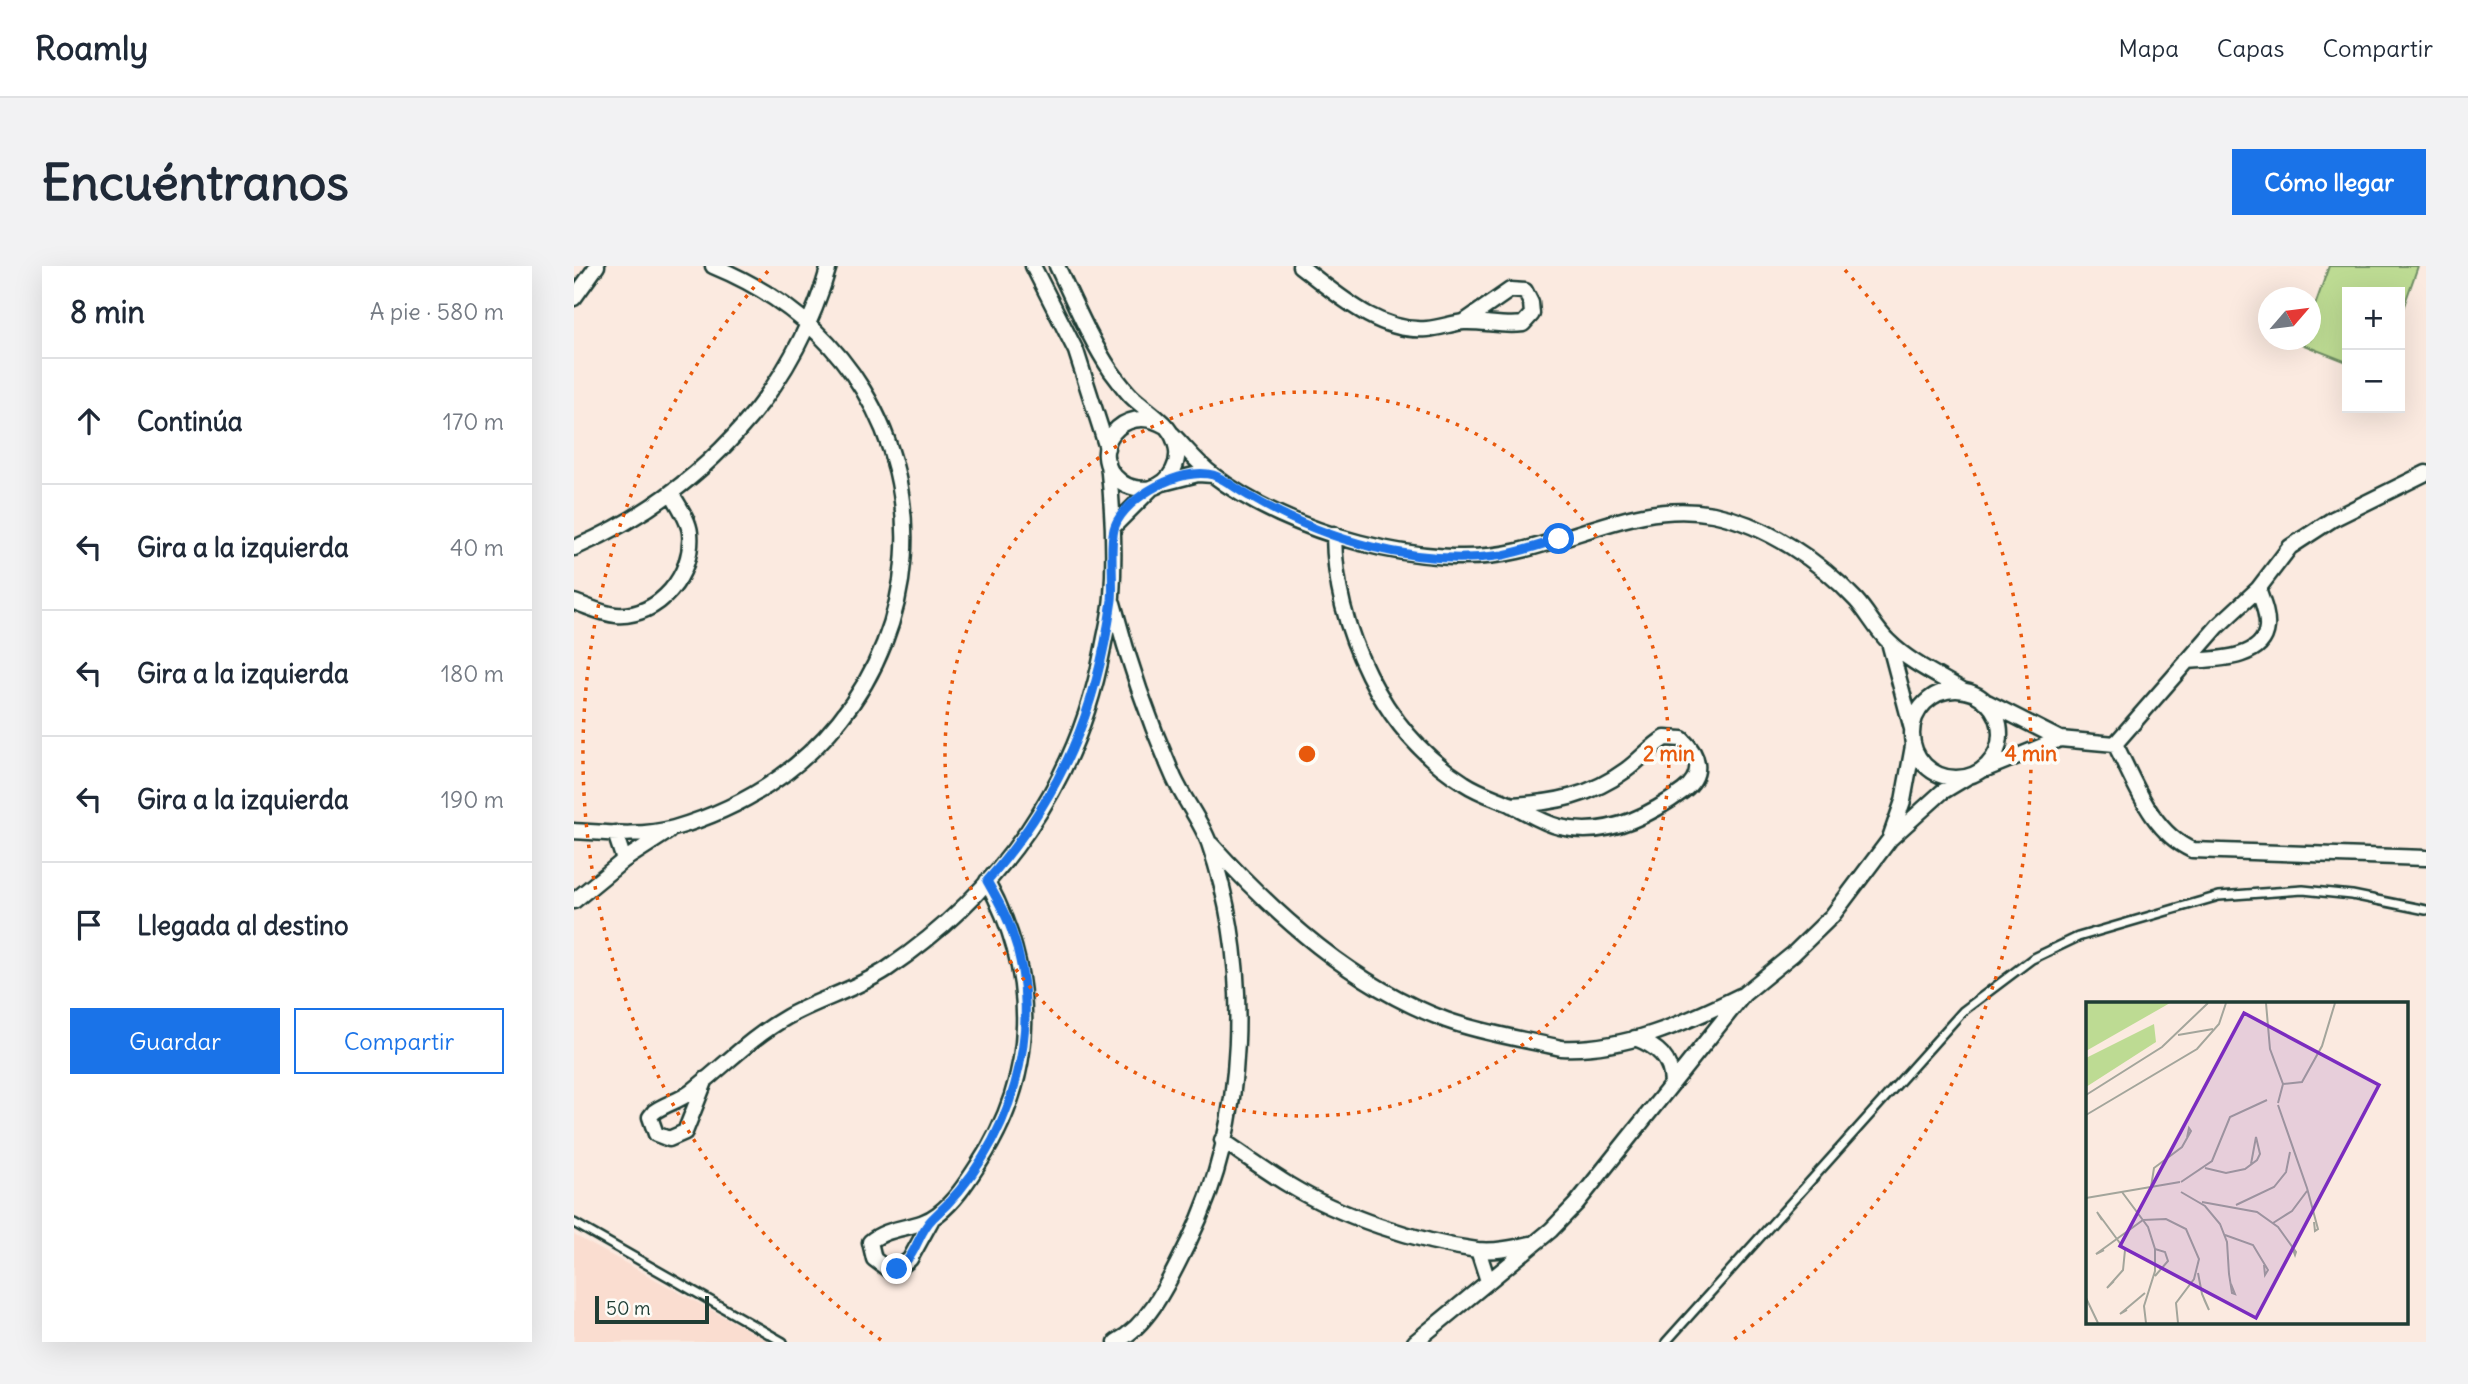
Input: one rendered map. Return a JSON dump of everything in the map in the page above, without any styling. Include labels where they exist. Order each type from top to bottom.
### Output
[{"type":"street","points":[[574,298],[597,266]]},
{"type":"street","points":[[574,901],[624,860],[673,828],[750,797],[775,782],[830,734],[854,704],[875,668],[894,620],[902,583],[904,527],[892,461],[881,426],[865,396],[810,323],[758,287],[713,266]]},
{"type":"street","points":[[574,548],[607,534],[672,494],[707,466],[760,407],[781,377],[810,323],[830,266]]},
{"type":"street","points":[[706,1079],[762,1032],[790,1015],[841,995],[886,969],[954,915],[1015,849],[1063,770],[1085,724],[1101,660],[1112,598],[1114,526],[1107,456],[1076,351],[1033,266]]},
{"type":"street","points":[[1057,266],[1111,370],[1129,394],[1213,475],[1259,502],[1334,534],[1399,553],[1460,558],[1520,551],[1629,516],[1682,512],[1711,514],[1761,531],[1821,568],[1856,600],[1889,642],[1964,691],[2060,739],[2115,744]]},
{"type":"street","points":[[1300,266],[1355,307],[1385,323],[1426,329],[1464,322]]},
{"type":"street","points":[[1114,526],[1157,485],[1175,466],[1177,444],[1169,430],[1145,418],[1124,422],[1110,438],[1107,456],[1121,481],[1141,489],[1157,485],[1198,474],[1213,475]]},
{"type":"street","points":[[2115,744],[2187,661],[2258,589],[2276,562],[2304,536],[2426,472]]},
{"type":"street","points":[[574,602],[613,615],[625,615],[641,610],[668,594],[679,583],[688,558],[690,530],[672,494]]},
{"type":"street","points":[[1334,534],[1335,570],[1348,625],[1372,681],[1389,708],[1440,766],[1465,784],[1511,805],[1561,827],[1590,830],[1630,822],[1668,802],[1689,786],[1698,771],[1695,751],[1682,738],[1665,738],[1628,769],[1578,796],[1562,801],[1511,805]]},
{"type":"street","points":[[2187,661],[2235,657],[2262,640],[2267,628],[2258,589]]},
{"type":"street","points":[[1112,598],[1127,658],[1152,729],[1208,840],[1233,945],[1237,1002],[1236,1078],[1213,1181],[1195,1228],[1167,1286],[1130,1337],[1116,1342]]},
{"type":"street","points":[[1889,642],[1919,757],[1934,772],[1954,778],[1972,774],[2060,739]]},
{"type":"street","points":[[1101,660],[1127,658]]},
{"type":"street","points":[[1890,839],[1903,801],[1915,718],[1930,699],[1941,693],[1964,691]]},
{"type":"street","points":[[1415,1342],[1533,1244],[1576,1204],[1744,994],[1793,954],[1832,916],[1890,839],[1942,792],[1989,763],[1999,738],[1996,717],[1983,700]]},
{"type":"street","points":[[2115,744],[2158,824],[2174,842],[2192,850],[2426,858]]},
{"type":"street","points":[[574,831],[615,833],[673,828]]},
{"type":"street","points":[[615,833],[624,860]]},
{"type":"street","points":[[1208,840],[1247,882],[1335,959],[1398,1000],[1447,1020],[1561,1048],[1580,1049],[1635,1038],[1703,1014],[1744,994]]},
{"type":"street","points":[[932,1219],[954,1199],[988,1151],[1015,1086],[1022,1050],[1025,1013],[1012,930],[987,881]]},
{"type":"street","points":[[1222,894],[1247,882]]},
{"type":"street","points":[[1635,1038],[1663,1054],[1672,1071],[1672,1083]]},
{"type":"street","points":[[1222,1140],[1291,1186],[1360,1218],[1425,1238],[1478,1250],[1504,1250],[1533,1244]]},
{"type":"street","points":[[1478,1250],[1488,1281]]},
{"type":"lane","points":[[1666,1342],[1964,1011],[2032,959],[2078,937],[2219,896],[2303,890],[2353,895],[2426,910]]},
{"type":"lane","points":[[574,1223],[783,1342]]},
{"type":"shaded area","points":[[574,1235],[770,1342],[574,1342]]},
{"type":"green space","points":[[2329,266],[2418,266],[2405,303],[2405,287],[2342,287],[2342,360],[2316,350],[2321,350],[2321,289]]},
{"type":"route","points":[[897,1269],[907,1263],[932,1219],[954,1199],[988,1151],[1015,1086],[1025,1013],[1020,970],[1012,930],[987,881],[1015,849],[1039,814],[1085,724],[1112,598],[1114,526],[1128,509],[1152,488],[1162,483],[1183,476],[1213,475],[1293,518],[1370,547],[1399,553],[1460,558],[1501,555],[1559,539]]}]
